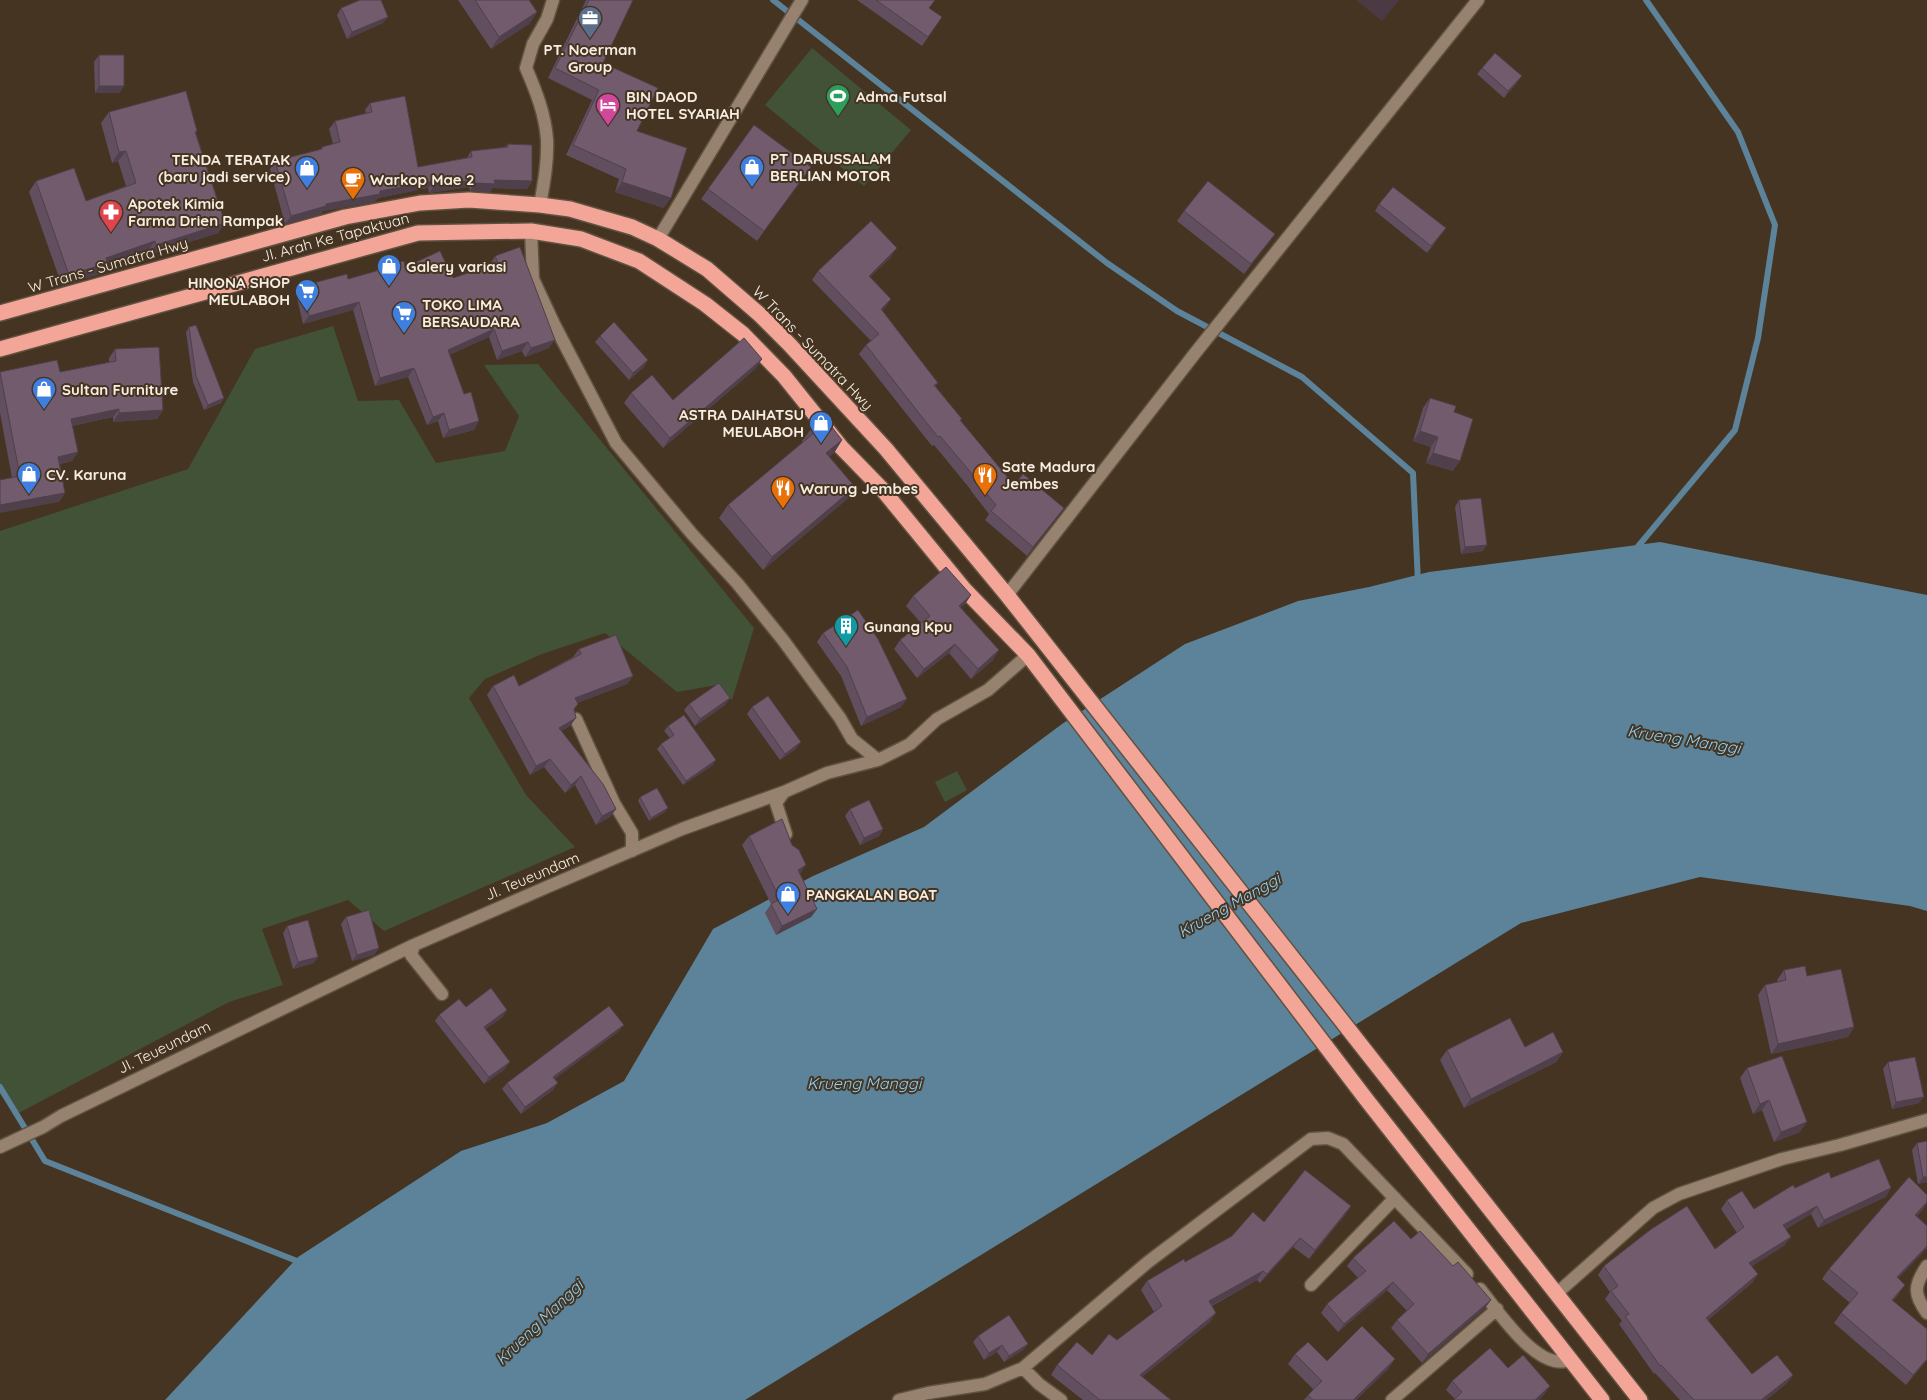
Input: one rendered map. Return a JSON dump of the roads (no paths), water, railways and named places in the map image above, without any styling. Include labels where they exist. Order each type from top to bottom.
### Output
[{"type":"highway","name":"W Trans - Sumatra Hwy","points":[[0,313],[345,217],[430,202],[469,200],[570,209],[632,227],[658,239],[707,269],[759,314],[789,344],[886,449],[1034,630],[1640,1400]]},
{"type":"highway","name":"JI. Arah Ke Tapaktuan","points":[[0,349],[418,232],[531,231],[580,239],[639,261],[705,304],[743,334],[784,376],[841,447],[882,490],[964,589],[1028,655],[1366,1099],[1602,1400]]},
{"type":"street","points":[[540,205],[547,139],[538,95],[526,68],[533,44],[547,19],[553,0]]},
{"type":"street","points":[[658,239],[802,0]]},
{"type":"street","points":[[1006,595],[1196,352],[1478,0]]},
{"type":"street","points":[[531,231],[533,279],[616,444],[784,640],[840,718],[852,739],[878,760]]},
{"type":"street","name":"JI. Teueundam","points":[[0,1147],[43,1127],[78,1107],[412,950],[632,851],[682,829],[784,792],[827,773],[878,760],[910,744],[937,719],[988,690],[1028,655]]},
{"type":"street","points":[[576,719],[624,821],[632,833],[632,851]]},
{"type":"street","points":[[784,792],[776,803],[790,844]]},
{"type":"street","points":[[412,950],[419,966],[442,994]]},
{"type":"street","points":[[1556,1294],[1653,1208],[1679,1194],[1782,1159],[1840,1145],[1927,1120]]},
{"type":"street","points":[[899,1400],[928,1393],[985,1384],[1023,1368],[1148,1262],[1311,1139],[1328,1138],[1343,1144],[1463,1268],[1518,1337],[1554,1361],[1571,1361]]},
{"type":"street","points":[[1312,1285],[1395,1198]]},
{"type":"street","points":[[1927,1266],[1918,1280],[1917,1287],[1918,1296],[1927,1313]]},
{"type":"street","points":[[1392,1400],[1497,1309]]},
{"type":"street","points":[[1023,1368],[1039,1384],[1061,1400]]},
{"type":"water","name":"Krueng Manggi","points":[[1660,542],[1927,595],[1927,911],[1910,906],[1700,877],[1521,923],[745,1400],[165,1400],[298,1257],[461,1151],[547,1123],[624,1081],[713,929],[813,876],[924,827],[1062,724],[1185,644],[1298,601],[1369,587],[1429,572]]},
{"type":"waterway","points":[[773,0],[1107,263],[1177,311],[1302,377],[1413,473],[1418,583]]},
{"type":"waterway","points":[[1635,550],[1735,430],[1758,338],[1775,225],[1738,132],[1646,0]]},
{"type":"waterway","points":[[0,1087],[45,1161],[302,1263]]},
{"type":"place","name":"PT. Noerman Group","points":[[590,39]]},
{"type":"place","name":"Adma Futsal","points":[[838,117]]},
{"type":"place","name":"BIN DAOD HOTEL SYARIAH","points":[[608,126]]},
{"type":"place","name":"PT DARUSSALAM BERLIAN MOTOR","points":[[752,188]]},
{"type":"place","name":"TENDA TERATAK (baru jadi service)","points":[[307,189]]},
{"type":"place","name":"Warkop Mae 2","points":[[353,200]]},
{"type":"place","name":"Apotek Kimia Farma Drien Rampak","points":[[111,233]]},
{"type":"place","name":"Galery variasi","points":[[389,287]]},
{"type":"place","name":"HINONA SHOP MEULABOH","points":[[307,312]]},
{"type":"place","name":"TOKO LIMA BERSAUDARA","points":[[404,334]]},
{"type":"place","name":"Sultan Furniture","points":[[44,410]]},
{"type":"place","name":"ASTRA DAIHATSU MEULABOH","points":[[821,444]]},
{"type":"place","name":"CV. Karuna","points":[[29,495]]},
{"type":"place","name":"Sate Madura Jembes","points":[[985,496]]},
{"type":"place","name":"Warung Jembes","points":[[783,509]]},
{"type":"place","name":"Gunang Kpu","points":[[846,647]]},
{"type":"place","name":"PANGKALAN BOAT","points":[[788,915]]}]
